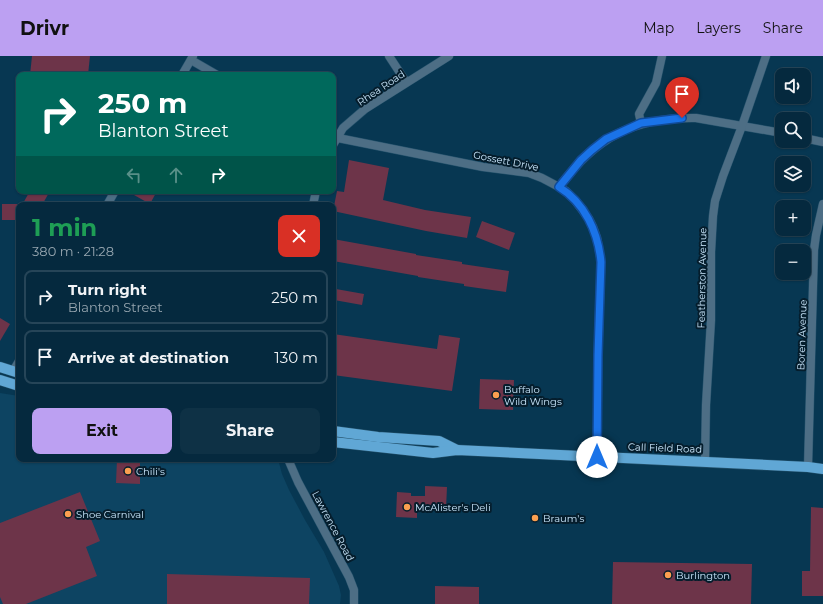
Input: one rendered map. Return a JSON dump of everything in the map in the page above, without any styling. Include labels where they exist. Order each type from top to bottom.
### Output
[{"type":"main road","points":[[0,367],[16,372]]},
{"type":"main road","points":[[0,380],[16,385]]},
{"type":"main road","name":"Call Field Road","points":[[336,431],[378,437],[439,442],[457,450]]},
{"type":"main road","name":"Call Field Road","points":[[336,442],[433,453],[457,450],[808,467],[823,469]]},
{"type":"street","points":[[389,56],[406,82]]},
{"type":"street","name":"Rhea Road","points":[[336,137],[343,128],[365,109],[449,56]]},
{"type":"street","points":[[641,123],[639,114],[656,83],[662,56]]},
{"type":"street","name":"Featherston Avenue","points":[[705,462],[706,405],[711,320],[711,252],[713,216],[723,176],[766,56]]},
{"type":"street","points":[[184,72],[192,58],[213,72]]},
{"type":"street","points":[[559,187],[581,160],[606,139],[641,123],[682,118],[696,118],[775,132]]},
{"type":"street","points":[[811,139],[823,142]]},
{"type":"street","name":"Gossett Drive","points":[[336,140],[483,167],[529,173],[566,191],[574,200],[589,219],[600,250],[597,457]]},
{"type":"street","name":"Boren Avenue","points":[[808,467],[816,235],[823,204]]},
{"type":"street","points":[[814,284],[823,284]]},
{"type":"street","name":"Lawrence Road","points":[[289,462],[298,482],[350,577],[354,590],[354,604]]},
{"type":"shaded area","points":[[0,393],[16,396],[16,462],[279,462],[289,490],[324,552],[339,586],[341,595],[340,604],[0,604]]},
{"type":"building","points":[[32,56],[90,56],[88,72],[30,72]]},
{"type":"building","points":[[349,160],[389,168],[383,200],[425,210],[471,217],[467,238],[426,231],[336,212],[335,202],[337,191],[344,192]]},
{"type":"building","points":[[28,194],[48,194],[44,202],[24,202]]},
{"type":"building","points":[[155,194],[151,202],[146,202],[134,195]]},
{"type":"building","points":[[2,204],[16,204],[16,220],[2,220]]},
{"type":"building","points":[[482,221],[515,233],[509,250],[476,237]]},
{"type":"building","points":[[336,240],[462,262],[462,264],[509,271],[506,292],[464,286],[464,284],[336,262]]},
{"type":"building","points":[[336,289],[364,294],[362,305],[336,300]]},
{"type":"building","points":[[0,318],[10,324],[0,341]]},
{"type":"building","points":[[336,334],[437,349],[439,335],[460,338],[452,391],[336,375]]},
{"type":"building","name":"Buffalo Wild Wings","points":[[480,379],[514,380],[513,410],[479,409]]},
{"type":"building","name":"Chili's","points":[[117,462],[140,462],[140,484],[116,483]]},
{"type":"building","points":[[425,486],[447,487],[446,509],[417,508],[417,518],[396,517],[397,492],[411,493],[411,496],[425,496]]},
{"type":"building","points":[[80,492],[100,541],[86,547],[97,576],[26,604],[3,604],[0,597],[0,523]]},
{"type":"building","points":[[811,507],[823,508],[823,596],[802,596],[802,571],[810,571]]},
{"type":"building","points":[[613,562],[752,564],[751,604],[612,604]]},
{"type":"building","points":[[167,574],[310,578],[309,604],[167,604]]},
{"type":"building","points":[[435,586],[479,587],[479,604],[435,604]]},
{"type":"place","name":"Buffalo Wild Wings","points":[[496,395]]},
{"type":"place","name":"Chili's","points":[[128,471]]},
{"type":"place","name":"McAlister's Deli","points":[[407,507]]},
{"type":"place","name":"Shoe Carnival","points":[[68,514]]},
{"type":"place","name":"Braum's","points":[[535,518]]},
{"type":"place","name":"Burlington","points":[[668,575]]},
{"type":"route","points":[[597,457],[600,250],[589,219],[566,191],[559,187],[581,160],[606,139],[641,123],[682,118]]}]
